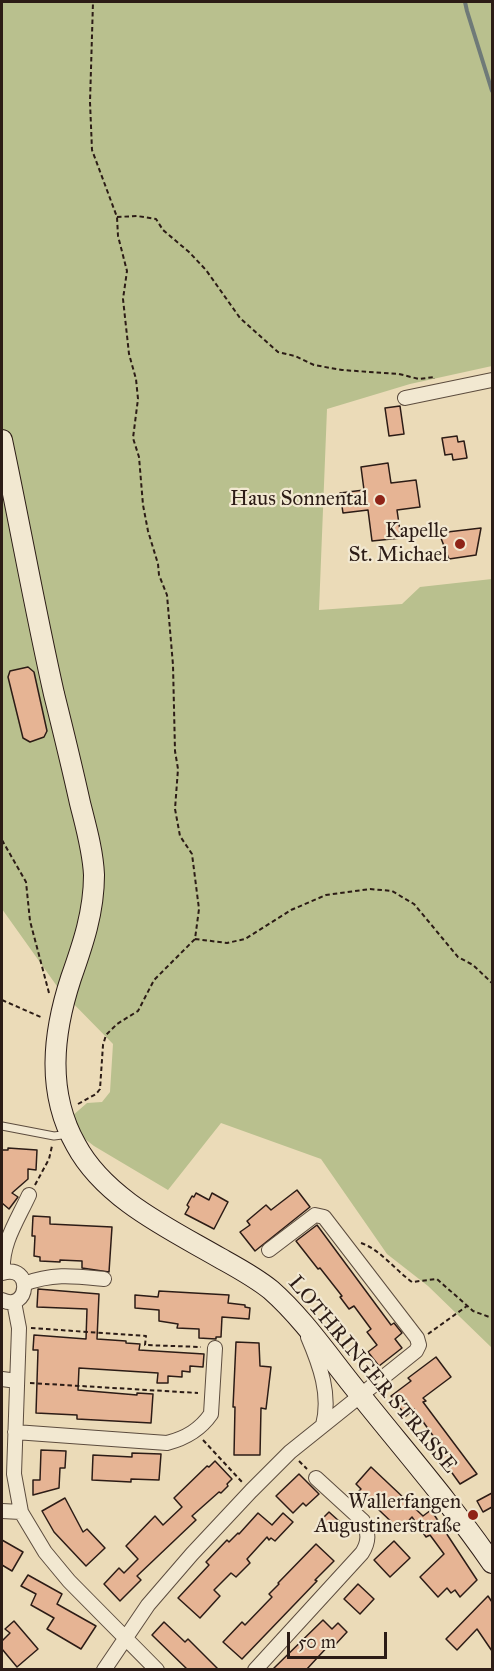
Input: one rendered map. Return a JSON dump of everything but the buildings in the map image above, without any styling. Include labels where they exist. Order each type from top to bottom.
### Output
[{"type":"street","points":[[405,398],[492,380]]},
{"type":"street","name":"LOTHRINGER STRASSE","points":[[2,440],[48,668],[92,851],[93,895],[90,919],[58,1025],[54,1068],[62,1112],[62,1135],[77,1148],[91,1167],[141,1210],[255,1278],[273,1292],[441,1494],[492,1563]]},
{"type":"street","points":[[29,1195],[2,1257],[2,1273],[10,1271],[16,1273],[22,1278],[24,1284],[24,1292],[20,1298],[8,1301],[19,1328],[14,1474],[21,1512],[45,1552],[69,1581],[157,1670]]},
{"type":"street","points":[[104,1670],[148,1605],[251,1491],[290,1452],[416,1352],[419,1346],[417,1338],[324,1217],[315,1215],[269,1250]]},
{"type":"street","points":[[24,1284],[49,1276],[104,1279]]},
{"type":"street","points":[[301,1323],[321,1368],[326,1406],[323,1425]]},
{"type":"street","points":[[15,1432],[167,1443],[183,1438],[195,1431],[211,1414],[215,1348]]},
{"type":"street","points":[[2,1379],[17,1381]]},
{"type":"street","points":[[255,1670],[363,1553],[368,1543],[367,1528],[363,1521],[316,1478]]},
{"type":"street","points":[[2,1511],[21,1512]]},
{"type":"lane","points":[[2,1126],[62,1135]]},
{"type":"path","points":[[62,1112],[96,1094],[100,1089],[103,1045],[106,1035],[117,1024],[138,1011],[154,980],[195,939],[199,909],[192,854],[180,836],[175,809],[178,770],[175,751],[173,665],[167,595],[159,575],[148,531],[143,505],[139,457],[133,438],[138,399],[136,379],[129,354],[123,299],[127,271],[118,236],[117,217],[92,150],[90,102],[93,2]]},
{"type":"path","points":[[117,217],[137,216],[156,219],[163,230],[206,270],[240,318],[278,352],[295,356],[314,365],[342,370],[399,374],[419,379],[434,377],[434,393]]},
{"type":"path","points":[[2,840],[26,882],[30,921],[50,999]]},
{"type":"path","points":[[195,939],[227,943],[245,939],[291,910],[326,895],[370,889],[392,891],[414,904],[458,957],[473,965],[492,984]]},
{"type":"path","points":[[2,1000],[44,1019],[47,1017],[50,1022],[58,1025]]},
{"type":"path","points":[[29,1195],[62,1135]]},
{"type":"path","points":[[347,1247],[362,1243],[378,1251],[396,1271],[412,1282],[437,1279],[473,1311],[492,1318]]},
{"type":"path","points":[[417,1338],[427,1335],[467,1306]]},
{"type":"path","points":[[19,1328],[146,1336],[145,1345],[215,1348]]},
{"type":"path","points":[[17,1381],[213,1394]]},
{"type":"path","points":[[195,1431],[251,1491]]},
{"type":"path","points":[[290,1452],[316,1478]]},
{"type":"green space","points":[[2,2],[492,2],[492,366],[410,384],[327,409],[319,610],[402,604],[420,587],[492,579],[492,1348],[428,1286],[387,1254],[321,1159],[221,1123],[168,1190],[94,1146],[64,1123],[87,1103],[102,1102],[110,1092],[113,1044],[59,989],[2,909]]},
{"type":"waterway","points":[[465,2],[492,91]]},
{"type":"place","name":"Haus Sonnental","points":[[380,500]]},
{"type":"place","name":"Kapelle St. Michael","points":[[460,544]]},
{"type":"place","name":"Wallerfangen Augustinerstraße","points":[[473,1515]]}]
